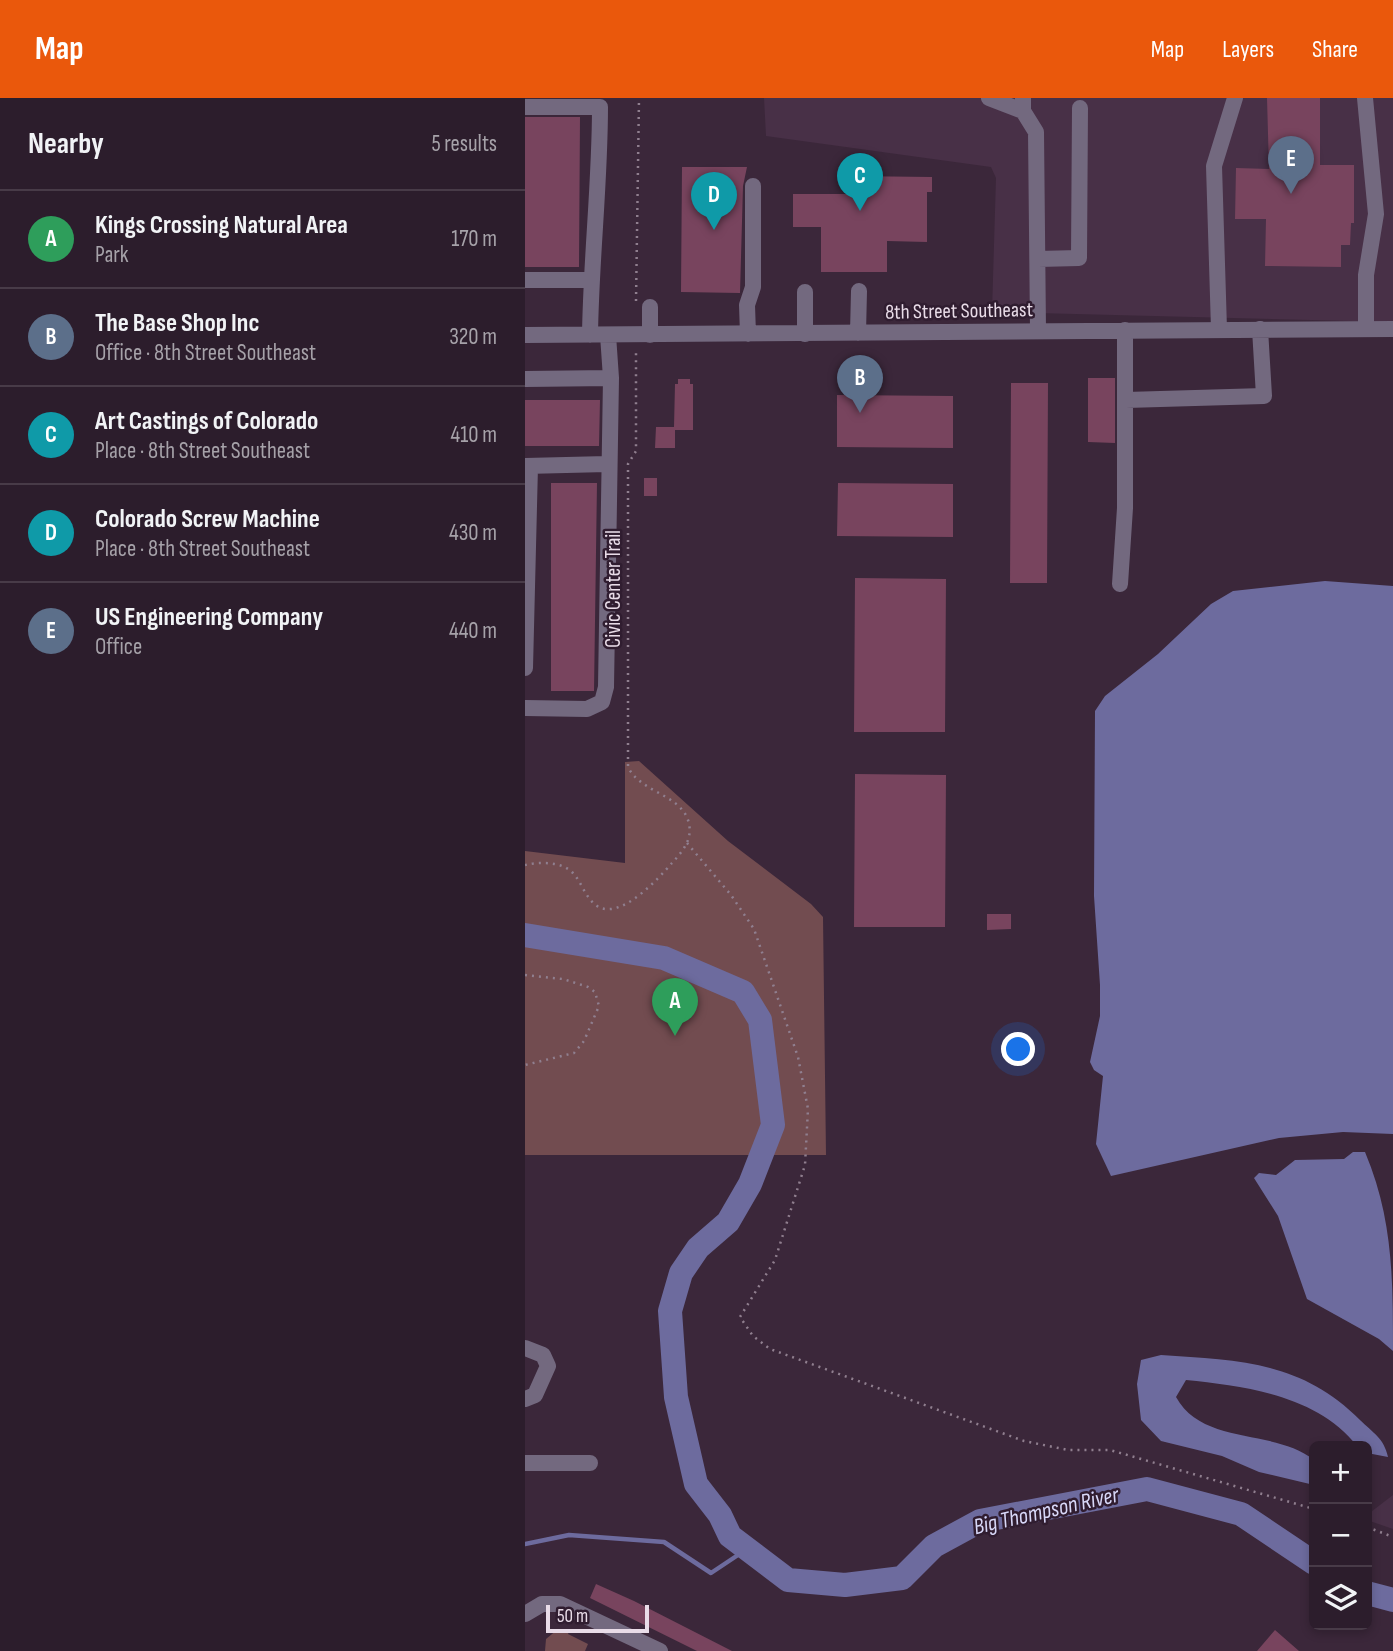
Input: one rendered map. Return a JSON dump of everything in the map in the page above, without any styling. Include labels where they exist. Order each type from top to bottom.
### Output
[{"type":"street","points":[[989,98],[1023,104],[1036,132],[1038,331]]},
{"type":"street","points":[[1219,329],[1214,166],[1235,98]]},
{"type":"street","points":[[1365,98],[1376,214],[1366,275],[1366,329]]},
{"type":"street","points":[[525,107],[600,107],[600,186],[591,279],[590,335]]},
{"type":"street","points":[[1038,259],[1079,258],[1080,108]]},
{"type":"street","points":[[748,334],[747,305],[753,287],[753,186]]},
{"type":"street","points":[[525,280],[591,279]]},
{"type":"street","points":[[858,333],[859,291]]},
{"type":"street","points":[[805,292],[805,334]]},
{"type":"street","points":[[643,308],[643,335]]},
{"type":"street","name":"8th Street Southeast","points":[[525,335],[1393,328]]},
{"type":"street","points":[[1126,400],[1264,396],[1260,329]]},
{"type":"street","points":[[1120,584],[1126,400],[1125,330]]},
{"type":"street","points":[[525,708],[587,709],[602,702],[606,687],[607,464],[611,378],[607,335]]},
{"type":"street","points":[[525,379],[611,378]]},
{"type":"street","points":[[525,668],[528,466],[607,464]]},
{"type":"street","points":[[525,1348],[543,1355],[548,1366],[535,1395],[525,1399]]},
{"type":"street","points":[[525,1463],[590,1463]]},
{"type":"street","points":[[525,1614],[542,1604],[560,1604],[660,1651]]},
{"type":"path","points":[[639,98],[643,308]]},
{"type":"path","name":"Civic Center Trail","points":[[643,335],[636,451],[628,464],[628,767],[639,780],[682,809],[690,828],[687,844]]},
{"type":"path","points":[[525,865],[562,866],[571,871],[587,897],[599,908],[612,909],[625,905],[648,887],[687,844],[731,895],[754,929],[799,1057],[808,1109],[806,1166],[775,1260],[740,1317],[753,1336],[770,1349],[1024,1441],[1068,1450],[1110,1450],[1309,1509]]},
{"type":"path","points":[[525,975],[563,979],[588,986],[595,992],[599,1006],[584,1041],[574,1054],[525,1065]]},
{"type":"path","points":[[1372,1529],[1393,1537]]},
{"type":"shaded area","points":[[764,98],[1393,98],[1393,322],[992,312],[996,178],[991,167],[766,136]]},
{"type":"shaded area","points":[[1325,581],[1393,586],[1393,1134],[1343,1132],[1279,1138],[1111,1176],[1096,1144],[1103,1076],[1094,1070],[1090,1062],[1100,1016],[1094,896],[1095,711],[1105,696],[1158,654],[1211,604],[1233,591]]},
{"type":"shaded area","points":[[639,761],[728,841],[811,904],[823,917],[826,1155],[525,1155],[525,851],[625,863],[625,762]]},
{"type":"shaded area","points":[[1353,1152],[1365,1152],[1386,1225],[1392,1274],[1393,1351],[1379,1339],[1307,1299],[1278,1216],[1254,1178],[1259,1173],[1276,1175],[1295,1160],[1344,1159]]},
{"type":"shaded area","points":[[1161,1355],[1216,1359],[1267,1367],[1292,1375],[1338,1400],[1377,1436],[1388,1457],[1372,1454],[1372,1441],[1352,1441],[1322,1415],[1279,1396],[1186,1380],[1176,1397],[1188,1412],[1203,1423],[1221,1430],[1298,1450],[1309,1457],[1309,1484],[1259,1472],[1222,1456],[1161,1441],[1141,1420],[1137,1384],[1141,1360]]},
{"type":"shaded area","points":[[1393,1495],[1393,1529],[1372,1522],[1372,1511]]},
{"type":"shaded area","points":[[558,1629],[570,1629],[568,1634],[588,1644],[585,1651],[545,1651],[546,1639]]},
{"type":"building","points":[[1267,98],[1320,98],[1320,165],[1354,165],[1354,223],[1351,223],[1350,245],[1341,245],[1341,267],[1265,266],[1266,219],[1235,219],[1236,168],[1269,169]]},
{"type":"building","points":[[525,117],[580,117],[579,267],[525,267]]},
{"type":"building","points":[[682,167],[747,167],[743,186],[740,293],[681,292]]},
{"type":"building","points":[[850,176],[932,177],[932,192],[927,192],[927,242],[887,241],[887,272],[821,272],[821,227],[793,227],[793,194],[850,194]]},
{"type":"building","points":[[1088,378],[1115,378],[1115,443],[1088,442]]},
{"type":"building","points":[[678,379],[690,379],[690,384],[693,384],[693,430],[675,430],[675,448],[655,448],[656,427],[674,427],[675,384],[678,384]]},
{"type":"building","points":[[1011,383],[1048,383],[1047,583],[1010,583]]},
{"type":"building","points":[[837,395],[953,396],[953,448],[837,447]]},
{"type":"building","points":[[525,400],[600,400],[599,446],[525,446]]},
{"type":"building","points":[[644,478],[657,478],[657,496],[644,496]]},
{"type":"building","points":[[551,483],[597,483],[594,691],[551,691]]},
{"type":"building","points":[[838,483],[953,484],[953,537],[837,536]]},
{"type":"building","points":[[855,578],[946,579],[945,732],[854,732]]},
{"type":"building","points":[[855,774],[946,775],[945,927],[854,927]]},
{"type":"building","points":[[987,914],[1011,914],[1011,929],[987,930]]},
{"type":"building","points":[[596,1584],[732,1651],[697,1651],[590,1598]]},
{"type":"building","points":[[1275,1630],[1299,1651],[1257,1651]]},
{"type":"waterway","name":"Big Thompson River","points":[[525,935],[664,958],[743,992],[760,1020],[773,1125],[750,1184],[728,1222],[698,1248],[681,1273],[670,1311],[676,1397],[696,1484],[720,1515],[730,1536],[788,1580],[845,1585],[902,1578],[934,1546],[980,1521],[1147,1489],[1241,1514],[1309,1560]]},
{"type":"waterway","points":[[525,1544],[569,1535],[664,1542],[711,1573],[747,1549]]},
{"type":"waterway","name":"Big Thompson River","points":[[1372,1594],[1393,1600]]},
{"type":"place","name":"US Engineering Company","points":[[1291,194]]},
{"type":"place","name":"Art Castings of Colorado","points":[[860,211]]},
{"type":"place","name":"Colorado Screw Machine","points":[[714,230]]},
{"type":"place","name":"The Base Shop Inc","points":[[860,413]]},
{"type":"place","name":"Kings Crossing Natural Area","points":[[675,1036]]}]
